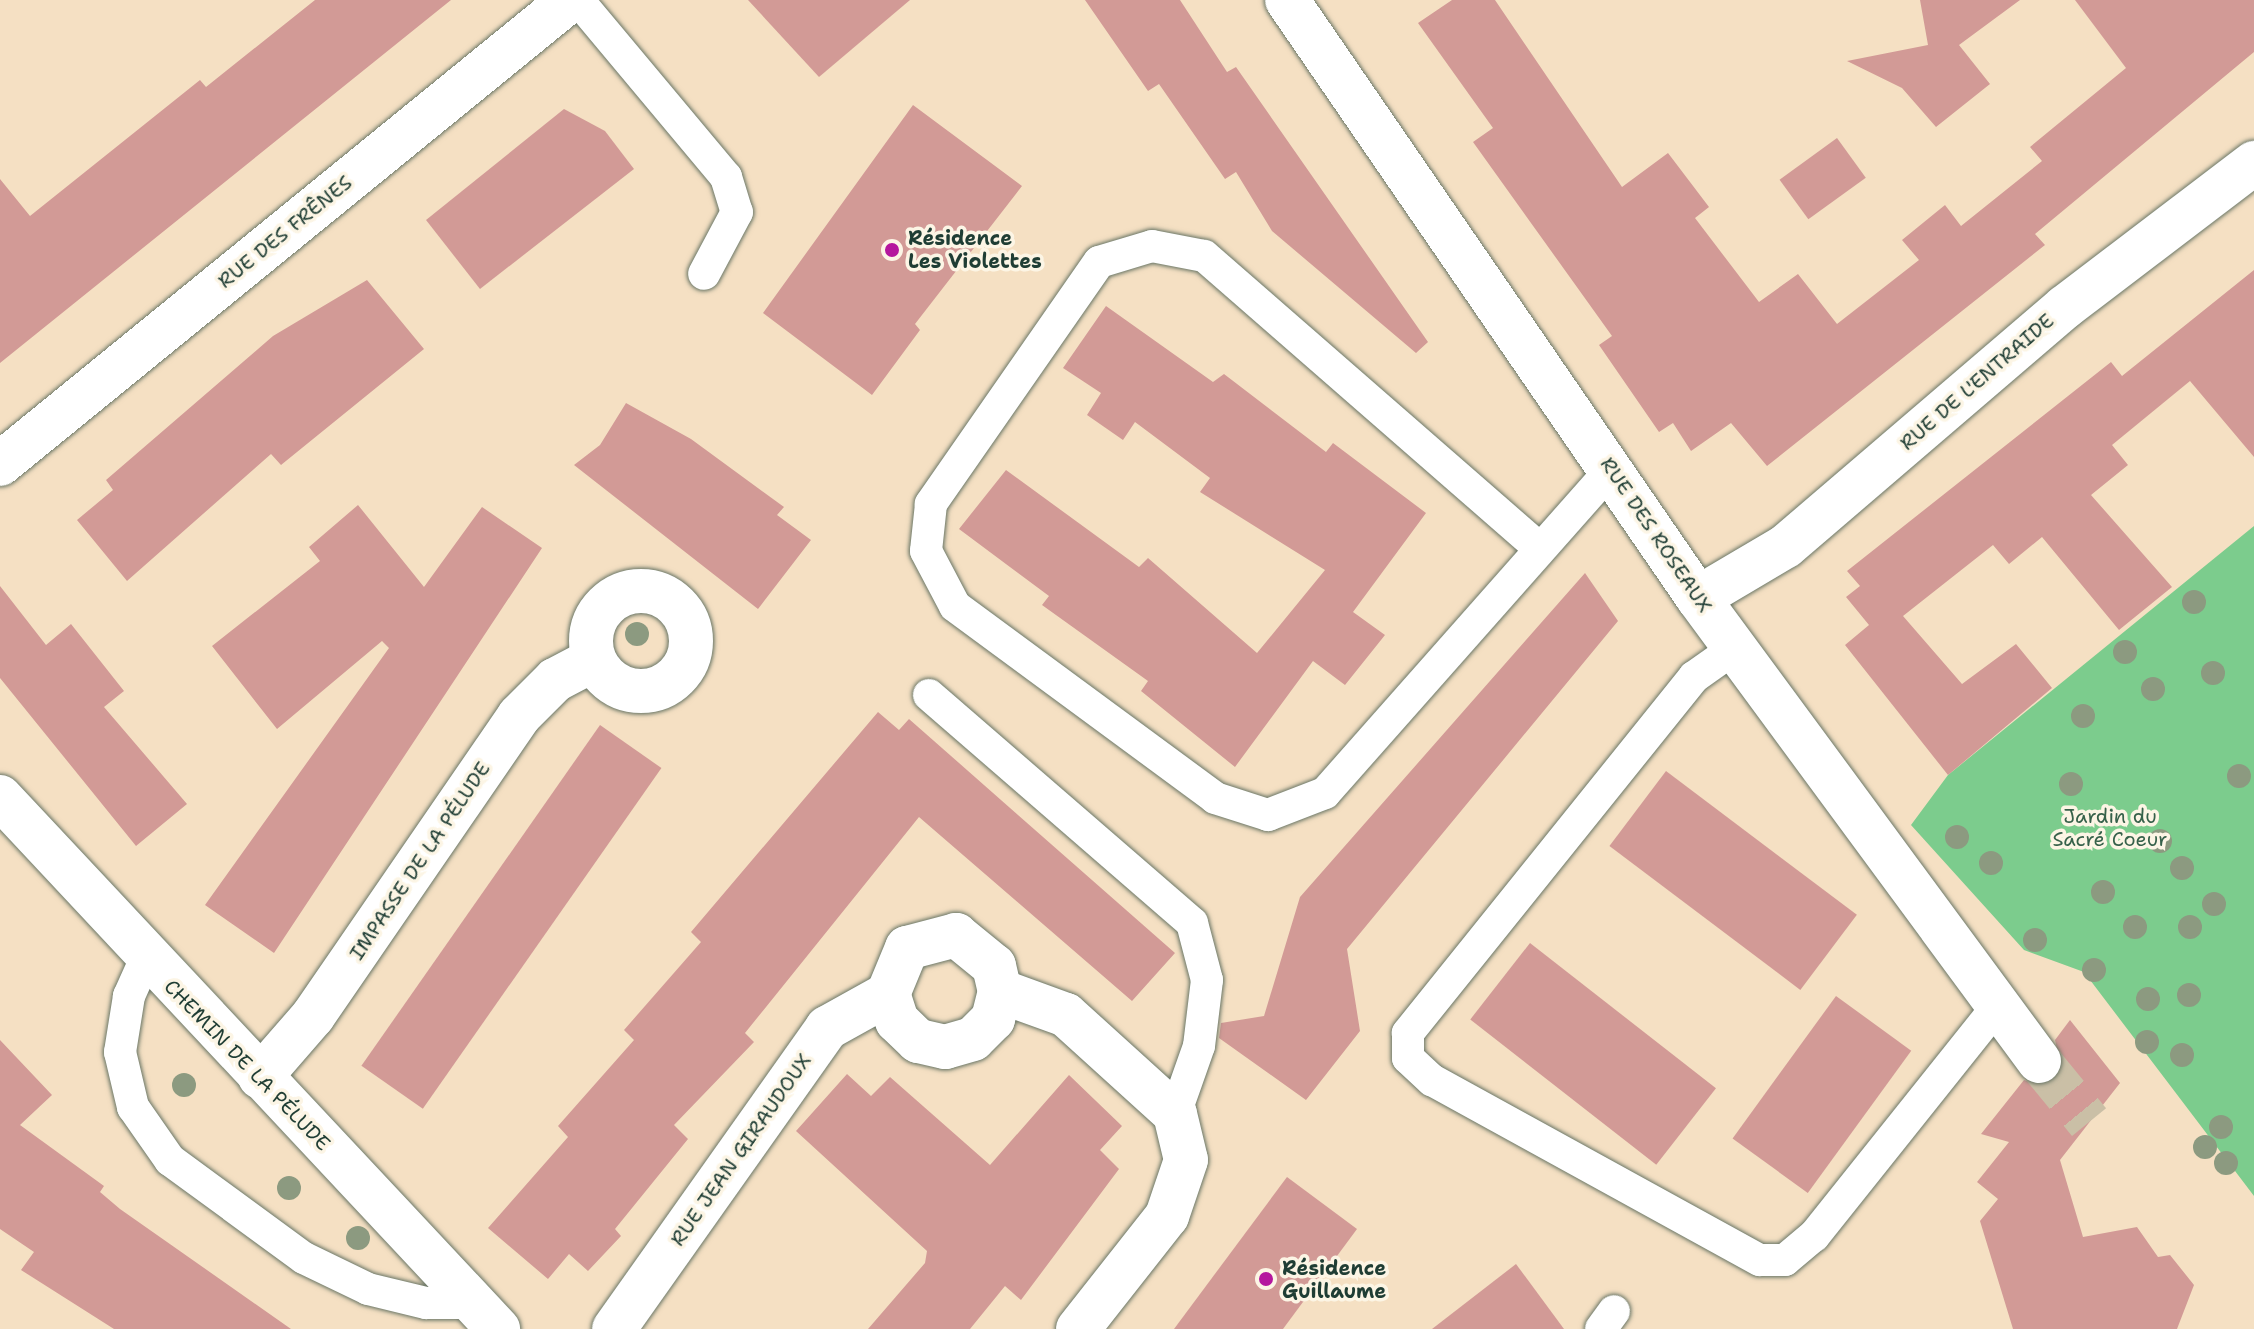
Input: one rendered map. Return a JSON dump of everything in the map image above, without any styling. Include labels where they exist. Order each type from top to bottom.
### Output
[{"type":"street","name":"RUE DES FRÊNES","points":[[0,464],[570,0]]},
{"type":"street","name":"RUE DES ROSEAUX","points":[[1287,0],[1698,598],[2039,1061]]},
{"type":"street","name":"RUE DE L'ENTRAIDE","points":[[1698,598],[1786,546],[2065,307],[2254,163]]},
{"type":"street","name":"IMPASSE DE LA PÉLUDE","points":[[260,1077],[313,1016],[519,716],[555,680],[593,660]]},
{"type":"street","name":"CHEMIN DE LA PÉLUDE","points":[[0,797],[146,958],[485,1316]]},
{"type":"street","points":[[956,935],[994,966],[1000,991],[993,1019],[973,1039],[945,1047],[907,1031],[888,994],[907,948],[930,936],[956,935]]},
{"type":"street","points":[[1000,991],[1066,1015],[1175,1114],[1186,1160],[1167,1216],[1078,1329]]},
{"type":"street","name":"RUE JEAN GIRAUDOUX","points":[[614,1329],[827,1028],[888,994]]},
{"type":"lane","points":[[578,0],[726,177],[737,212],[704,274]]},
{"type":"lane","points":[[1538,547],[1204,256],[1152,246],[1099,262],[931,504],[926,551],[955,606],[1215,798],[1268,815],[1325,793],[1538,547],[1611,470]]},
{"type":"lane","points":[[1735,648],[1694,677],[1417,1020],[1408,1033],[1408,1058],[1432,1080],[1746,1253],[1785,1260],[1814,1236],[1999,1004]]},
{"type":"lane","points":[[929,695],[1192,923],[1207,980],[1199,1046],[1175,1114]]},
{"type":"lane","points":[[146,958],[129,996],[120,1052],[133,1107],[170,1160],[304,1258],[368,1289],[485,1316]]},
{"type":"green space","name":"Jardin du Sacré Coeur","points":[[2254,526],[2254,1196],[2084,972],[2024,950],[1911,825],[1948,775]]},
{"type":"building","points":[[315,0],[451,0],[0,363],[0,179],[30,216],[200,80],[206,87]]},
{"type":"building","points":[[748,0],[910,0],[819,77]]},
{"type":"building","points":[[1085,0],[1180,0],[1227,72],[1236,67],[1428,342],[1416,353],[1272,231],[1236,172],[1225,179],[1159,84],[1148,91]]},
{"type":"building","points":[[1452,0],[1495,0],[1622,187],[1668,153],[1709,207],[1695,218],[1759,302],[1798,274],[1837,324],[1919,260],[1902,240],[1945,205],[1961,226],[2042,161],[2030,147],[2126,68],[2075,0],[2254,0],[2254,52],[2035,234],[2045,245],[1767,466],[1731,423],[1691,451],[1673,423],[1659,432],[1599,345],[1612,336],[1473,142],[1493,128],[1418,23]]},
{"type":"building","points":[[1920,0],[2020,0],[1959,45],[1990,84],[1936,127],[1902,88],[1847,61],[1928,45]]},
{"type":"building","name":"Résidence Les Violettes","points":[[913,105],[1022,186],[915,324],[920,330],[872,395],[763,313]]},
{"type":"building","points":[[564,109],[605,131],[634,169],[480,289],[426,220]]},
{"type":"building","points":[[1837,138],[1866,178],[1808,219],[1780,180]]},
{"type":"building","points":[[2254,270],[2254,457],[2190,381],[2112,445],[2128,465],[2091,495],[2172,587],[2119,630],[2042,537],[2009,564],[1993,545],[1903,616],[1962,684],[2016,644],[2052,688],[1948,775],[1845,645],[1869,625],[1846,597],[1860,586],[1847,571],[2111,362],[2122,376]]},
{"type":"building","points":[[367,280],[424,349],[281,465],[271,454],[127,581],[77,520],[113,490],[106,480],[273,336]]},
{"type":"building","points":[[1106,306],[1213,382],[1224,374],[1326,452],[1333,443],[1426,513],[1353,612],[1385,635],[1345,685],[1313,661],[1235,767],[1141,691],[1148,681],[1042,605],[1049,596],[959,529],[1006,470],[1139,567],[1148,558],[1257,653],[1325,570],[1200,492],[1210,478],[1135,422],[1123,440],[1087,415],[1101,393],[1063,368]]},
{"type":"building","points":[[626,403],[691,439],[784,507],[777,515],[811,540],[758,609],[574,465],[600,445]]},
{"type":"building","points":[[358,505],[424,587],[482,507],[542,548],[274,953],[205,905],[389,648],[382,641],[277,729],[212,646],[320,561],[309,547]]},
{"type":"building","points":[[1585,573],[1618,621],[1347,949],[1360,1031],[1306,1100],[1219,1038],[1221,1023],[1264,1016],[1300,897]]},
{"type":"building","points":[[0,586],[46,645],[71,624],[124,691],[104,707],[187,804],[136,846],[0,678]]},
{"type":"building","points":[[878,712],[899,730],[909,719],[1175,953],[1132,1001],[919,817],[745,1033],[754,1042],[674,1125],[688,1139],[615,1229],[621,1236],[588,1271],[569,1254],[548,1279],[488,1228],[568,1137],[558,1126],[634,1040],[624,1030],[701,942],[691,932]]},
{"type":"building","points":[[600,725],[661,768],[423,1109],[361,1066]]},
{"type":"building","points":[[1666,771],[1857,915],[1800,990],[1609,846]]},
{"type":"building","points":[[1530,943],[1716,1088],[1656,1165],[1470,1019]]},
{"type":"building","points":[[1836,996],[1911,1051],[1808,1193],[1733,1138]]},
{"type":"building","points":[[2070,1020],[2120,1083],[2060,1160],[2083,1237],[2137,1227],[2158,1257],[2170,1255],[2194,1285],[2177,1329],[2013,1329],[1980,1221],[1998,1199],[1977,1182],[2009,1142],[1981,1134],[2024,1080],[2043,1086],[2062,1072],[2055,1040]]},
{"type":"building","points":[[0,1040],[52,1095],[20,1125],[104,1186],[100,1192],[120,1209],[291,1329],[114,1329],[21,1270],[34,1252],[0,1229]]},
{"type":"building","points":[[847,1074],[871,1096],[890,1077],[990,1165],[1069,1075],[1122,1126],[1100,1150],[1119,1169],[1021,1300],[1005,1286],[970,1329],[868,1329],[925,1263],[927,1251],[796,1131]]},
{"type":"building","name":"Résidence Guillaume","points":[[1287,1177],[1357,1229],[1283,1329],[1174,1329]]},
{"type":"building","points":[[1516,1264],[1564,1329],[1432,1329]]},
{"type":"tunnel","points":[[2039,1061],[2089,1122]]},
{"type":"place","name":"Résidence Les Violettes","points":[[892,250]]},
{"type":"place","name":"Résidence Guillaume","points":[[1266,1279]]}]
